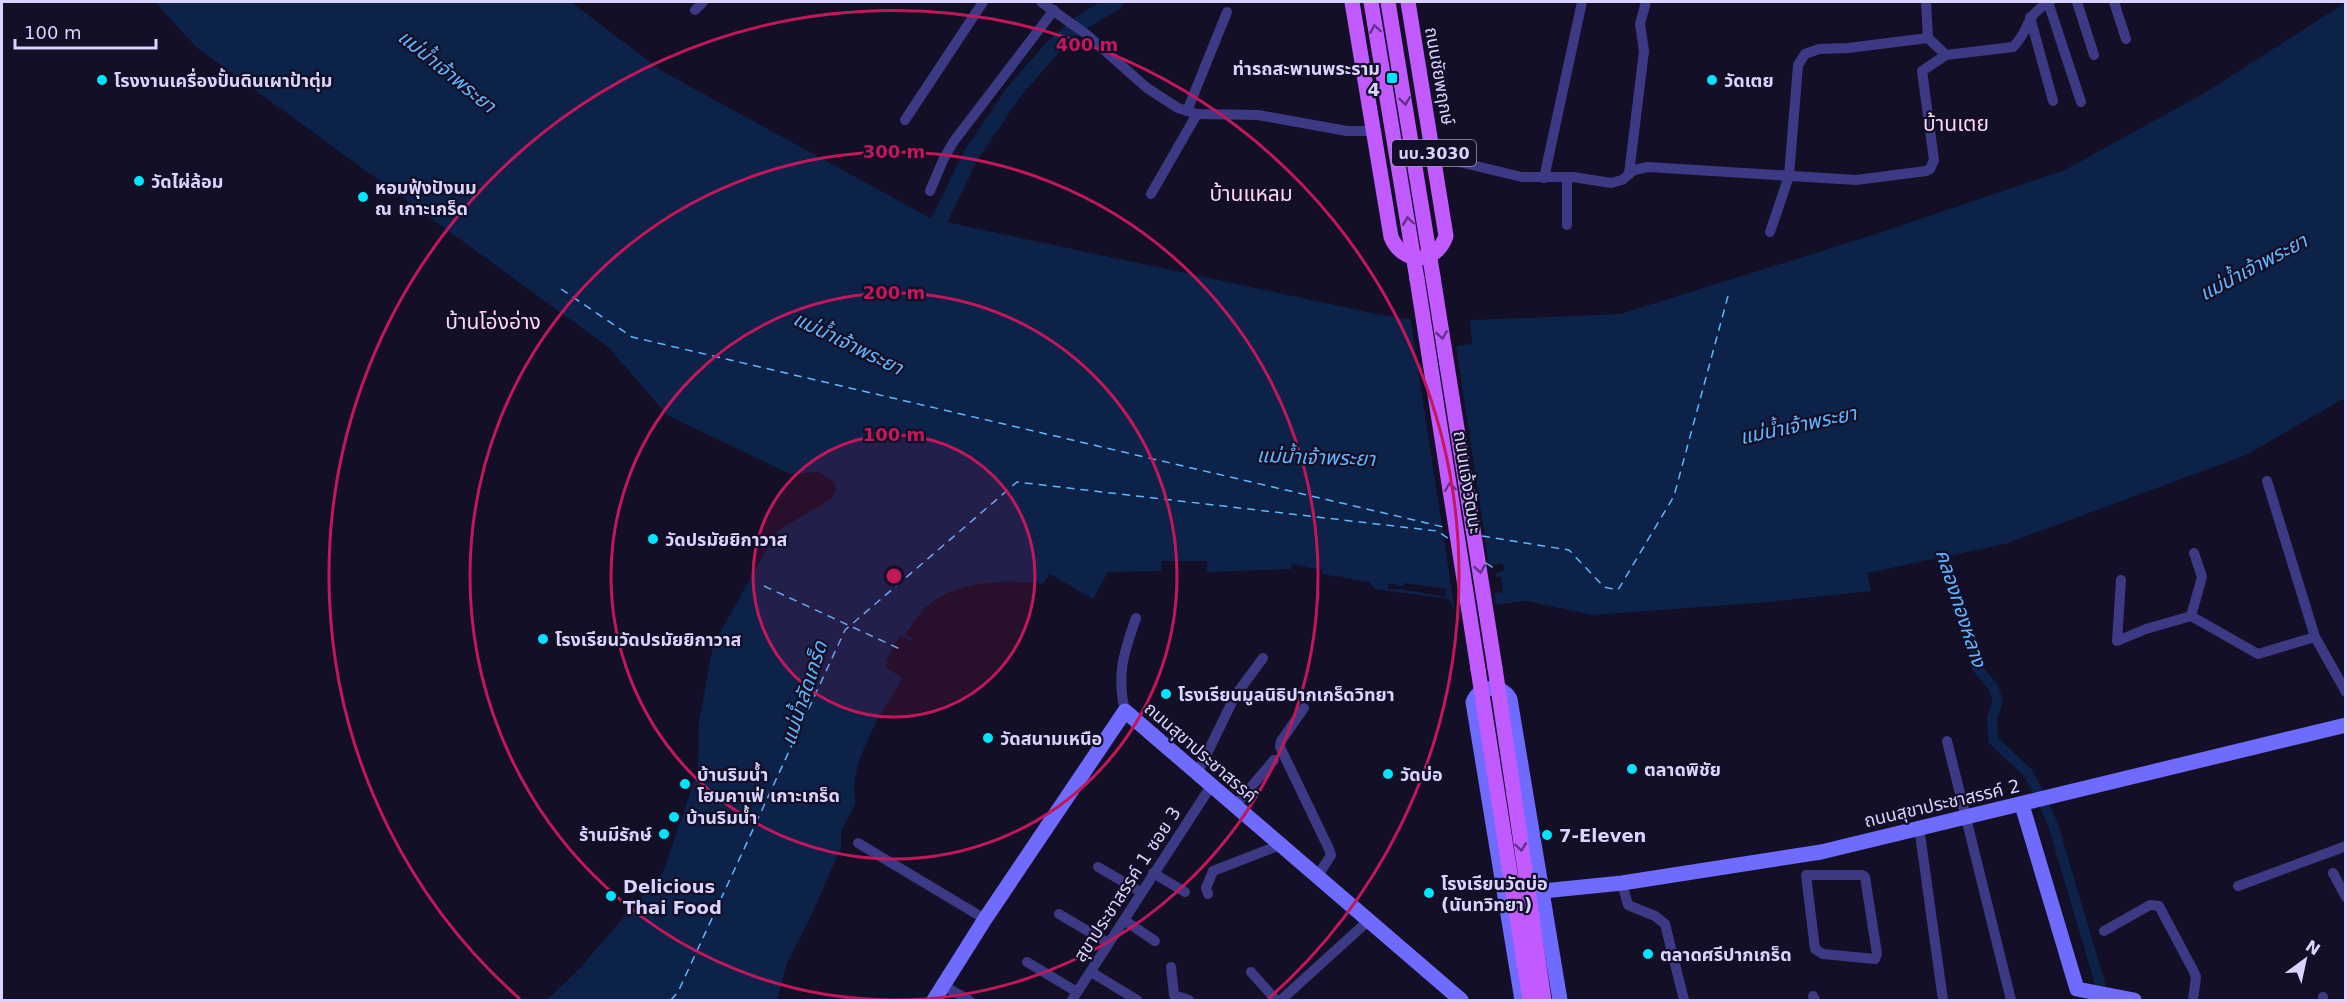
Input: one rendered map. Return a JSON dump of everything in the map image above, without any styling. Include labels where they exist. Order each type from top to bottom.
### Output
[{"type":"main road","name":"ถนนชัยพฤกษ์","points":[[1352,2],[1391,237],[1399,252],[1407,257],[1420,259],[1433,255],[1443,245],[1446,236],[1408,2]]},
{"type":"main road","name":"ถนนแจ้งวัฒนะ","points":[[1371,2],[1417,279],[1530,1000]]},
{"type":"main road","name":"ถนนแจ้งวัฒนะ","points":[[1388,2],[1496,668],[1544,1000]]},
{"type":"main road","points":[[1529,900],[1547,962],[1552,1000]]},
{"type":"street","points":[[695,10],[703,2]]},
{"type":"street","points":[[905,120],[983,2]]},
{"type":"street","points":[[1041,2],[1086,34],[1147,88],[1168,102],[1192,112],[1258,115],[1347,131],[1373,131]]},
{"type":"street","points":[[1544,178],[1582,2]]},
{"type":"street","points":[[1629,174],[1644,51],[1640,24],[1646,2]]},
{"type":"street","points":[[1926,2],[1928,38],[1946,55]]},
{"type":"street","points":[[1434,156],[1515,176],[1566,177],[1611,183],[1648,166],[1856,180],[1909,174],[1930,169],[1934,160],[1922,71],[1946,55],[2013,47],[2036,9],[2049,2],[2081,102]]},
{"type":"street","points":[[2077,2],[2094,55]]},
{"type":"street","points":[[2114,2],[2126,39]]},
{"type":"street","points":[[1151,194],[1192,112],[1227,12]]},
{"type":"street","points":[[930,191],[944,158],[967,123],[1058,13]]},
{"type":"street","points":[[2030,17],[2053,101]]},
{"type":"street","points":[[1770,232],[1789,176],[1798,65],[1805,54],[1820,49],[1848,48],[1928,38]]},
{"type":"street","points":[[1566,177],[1567,225]]},
{"type":"street","points":[[2267,481],[2315,637],[2346,692]]},
{"type":"street","points":[[2191,616],[2202,577],[2194,553]]},
{"type":"street","points":[[2121,580],[2117,641],[2146,629],[2191,616],[2258,654],[2315,637]]},
{"type":"street","points":[[1125,711],[1119,688],[1125,649],[1136,618]]},
{"type":"street","points":[[1197,774],[1235,696],[1263,658]]},
{"type":"street","points":[[1522,1000],[1473,702],[1476,695],[1485,689],[1495,688],[1506,692],[1510,699],[1524,793],[1530,806],[1560,1000]]},
{"type":"street","points":[[1304,708],[1281,741],[1280,747],[1331,855],[1317,877]]},
{"type":"street","name":"ถนนสุขาประชาสรรค์","points":[[934,1000],[985,919],[1125,711],[1461,1000]]},
{"type":"street","name":"ถนนสุขาประชาสรรค์ 2","points":[[1542,891],[1622,883],[1803,856],[1919,827],[2028,804],[2346,725]]},
{"type":"street","points":[[1947,741],[1968,818],[2011,1000]]},
{"type":"street","points":[[1235,806],[1274,760]]},
{"type":"street","name":"สุขาประชาสรรค์ 1 ซอย 3","points":[[1074,996],[1211,786]]},
{"type":"street","points":[[1490,799],[1502,794],[1524,793]]},
{"type":"street","points":[[2028,804],[2084,994],[2134,1000]]},
{"type":"street","points":[[1919,827],[1943,1000]]},
{"type":"street","points":[[858,843],[985,919]]},
{"type":"street","points":[[1208,894],[1206,888],[1213,871],[1280,845]]},
{"type":"street","points":[[2238,886],[2346,846]]},
{"type":"street","points":[[1803,856],[1815,949],[1823,954],[1875,959],[1865,877],[1862,875],[1806,875]]},
{"type":"street","points":[[1098,867],[1141,892]]},
{"type":"street","points":[[1154,873],[1185,892]]},
{"type":"street","points":[[2332,873],[2346,897]]},
{"type":"street","points":[[1622,883],[1628,905],[1655,916],[1668,929],[1684,1000]]},
{"type":"street","points":[[2104,931],[2150,905],[2159,906],[2196,977],[2193,1000]]},
{"type":"street","points":[[1059,914],[1107,943]]},
{"type":"street","points":[[1124,920],[1155,941]]},
{"type":"street","points":[[1281,1000],[1368,921]]},
{"type":"street","points":[[1027,962],[1074,996]]},
{"type":"street","points":[[1171,967],[1174,995],[1189,1000]]},
{"type":"street","points":[[1091,972],[1137,1000]]},
{"type":"street","points":[[1251,972],[1276,1000]]},
{"type":"street","points":[[944,986],[969,1000]]},
{"type":"water","points":[[155,2],[571,2],[662,71],[932,219],[1377,314],[1408,319],[1450,321],[1620,314],[1873,235],[2065,170],[2206,92],[2345,3],[2345,398],[2246,455],[2005,544],[1867,573],[1871,591],[1769,602],[1592,615],[1527,601],[1454,610],[1449,599],[1375,589],[1369,582],[1322,574],[1323,570],[1292,564],[1291,569],[1207,572],[1207,561],[1162,561],[1161,571],[1108,572],[1093,599],[1050,574],[1043,584],[997,582],[951,592],[925,608],[905,634],[913,639],[893,672],[903,678],[886,705],[861,756],[854,789],[856,803],[841,832],[841,848],[787,963],[777,1000],[547,1000],[580,968],[663,872],[698,770],[699,722],[713,645],[777,531],[831,499],[837,489],[833,481],[819,472],[790,474],[667,415],[608,347],[196,47]]},
{"type":"pier","points":[[1410,316],[1470,320],[1472,344],[1456,346],[1489,565],[1503,564],[1504,571],[1495,573],[1496,577],[1501,577],[1503,592],[1494,593],[1496,607],[1455,612]]},
{"type":"pier","points":[[1389,583],[1403,587],[1404,583],[1447,589],[1445,597],[1402,589],[1388,589]]},
{"type":"pier","points":[[900,635],[914,643],[895,673],[885,667],[889,662],[886,660]]},
{"type":"waterway","points":[[938,243],[939,221],[971,155],[1013,93],[1052,48],[1085,20],[1116,2]]},
{"type":"waterway","name":"คลองทองหลาง","points":[[1940,545],[1976,654],[1977,668],[1993,687],[1998,701],[1992,718],[1993,740],[2028,773],[2041,797],[2053,825],[2104,997]]},
{"type":"ferry route","points":[[561,289],[632,337],[1448,528]]},
{"type":"ferry route","points":[[1482,536],[1569,550],[1604,587],[1618,590],[1674,496],[1728,296]]},
{"type":"ferry route","points":[[671,1000],[678,992],[845,630],[1017,482],[1437,531],[1452,541]]},
{"type":"ferry route","points":[[1486,563],[1495,569]]},
{"type":"ferry route","points":[[764,586],[902,650]]},
{"type":"place","name":"ท่ารถสะพานพระราม 4","points":[[1392,78]]},
{"type":"place","name":"โรงงานเครื่องปั้นดินเผาป้าตุ่ม","points":[[102,80]]},
{"type":"place","name":"วัดเตย","points":[[1712,80]]},
{"type":"place","name":"วัดไผ่ล้อม","points":[[139,181]]},
{"type":"place","name":"หอมฟุ้งปังนม ณ เกาะเกร็ด","points":[[363,197]]},
{"type":"place","name":"วัดปรมัยยิกาวาส","points":[[653,539]]},
{"type":"place","name":"โรงเรียนวัดปรมัยยิกาวาส","points":[[543,639]]},
{"type":"place","name":"โรงเรียนมูลนิธิปากเกร็ดวิทยา","points":[[1166,694]]},
{"type":"place","name":"วัดสนามเหนือ","points":[[988,738]]},
{"type":"place","name":"ตลาดพิชัย","points":[[1632,769]]},
{"type":"place","name":"วัดบ่อ","points":[[1388,774]]},
{"type":"place","name":"บ้านริมน้ำ โฮมคาเฟ่ เกาะเกร็ด","points":[[685,784]]},
{"type":"place","name":"บ้านริมน้ำ","points":[[674,817]]},
{"type":"place","name":"ร้านมีรักษ์","points":[[664,834]]},
{"type":"place","name":"7-Eleven","points":[[1547,835]]},
{"type":"place","name":"โรงเรียนวัดบ่อ (นันทวิทยา)","points":[[1429,893]]},
{"type":"place","name":"Delicious Thai Food","points":[[611,896]]},
{"type":"place","name":"ตลาดศรีปากเกร็ด","points":[[1648,954]]},
{"type":"district","name":"บ้านเตย","points":[[1956,124]]},
{"type":"district","name":"บ้านแหลม","points":[[1251,194]]},
{"type":"district","name":"บ้านโอ่งอ่าง","points":[[493,322]]},
{"type":"water label","name":"แม่น้ำเจ้าพระยา","points":[[447,71]]},
{"type":"water label","name":"แม่น้ำเจ้าพระยา","points":[[2253,267]]},
{"type":"water label","name":"แม่น้ำเจ้าพระยา","points":[[848,343]]},
{"type":"water label","name":"แม่น้ำเจ้าพระยา","points":[[1798,425]]},
{"type":"water label","name":"แม่น้ำเจ้าพระยา","points":[[1316,457]]},
{"type":"water label","name":"แม่น้ำลัดเกร็ด","points":[[804,693]]}]
